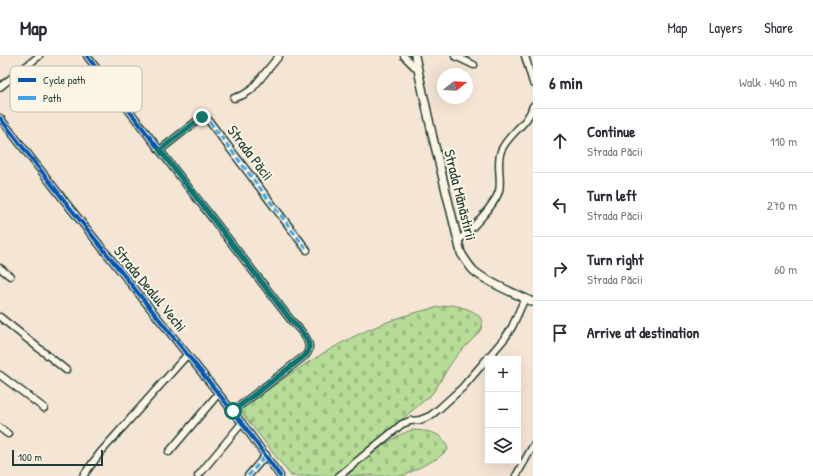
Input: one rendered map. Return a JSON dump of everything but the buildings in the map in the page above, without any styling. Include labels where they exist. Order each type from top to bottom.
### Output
[{"type":"street","points":[[26,66],[39,56]]},
{"type":"street","points":[[87,56],[95,66]]},
{"type":"street","points":[[234,98],[251,90],[279,56]]},
{"type":"street","points":[[404,56],[417,68]]},
{"type":"street","name":"Strada Mănăstirii","points":[[415,56],[462,253],[475,271],[508,291],[533,302]]},
{"type":"street","points":[[455,56],[474,65]]},
{"type":"street","points":[[525,56],[533,83]]},
{"type":"street","points":[[0,87],[10,79]]},
{"type":"street","points":[[458,241],[471,230],[494,200],[499,190],[499,162],[501,151],[505,143],[531,120],[533,106]]},
{"type":"street","points":[[130,112],[307,339],[310,345],[306,355],[233,411]]},
{"type":"street","name":"Strada Păcii","points":[[160,150],[198,120],[206,117],[307,250]]},
{"type":"street","name":"Strada Dealul Vechi","points":[[0,118],[233,411],[280,476]]},
{"type":"street","points":[[0,268],[10,276]]},
{"type":"street","points":[[339,476],[396,428],[410,421],[420,420],[430,416],[462,388],[512,327],[525,298]]},
{"type":"street","points":[[0,317],[66,370]]},
{"type":"street","points":[[83,476],[100,453],[187,355]]},
{"type":"street","points":[[0,375],[44,408]]},
{"type":"street","points":[[169,452],[218,394]]},
{"type":"street","points":[[198,476],[242,423]]},
{"type":"street","points":[[0,428],[8,434]]},
{"type":"street","points":[[516,476],[533,446]]},
{"type":"street","points":[[248,476],[266,455]]},
{"type":"green space","points":[[452,305],[468,309],[478,315],[482,323],[479,332],[454,359],[431,395],[334,476],[291,476],[240,410],[288,375],[340,344],[366,331],[394,319]]},
{"type":"green space","points":[[412,430],[434,433],[443,439],[448,450],[436,459],[403,476],[346,476],[386,444]]},
{"type":"marked path","points":[[160,150],[198,120],[206,117],[307,250]]},
{"type":"marked path","points":[[248,476],[266,455]]},
{"type":"cycle path","points":[[87,56],[95,66]]},
{"type":"cycle path","points":[[130,112],[290,319],[305,336],[309,345],[309,350],[306,355],[233,411]]},
{"type":"cycle path","points":[[0,118],[242,423],[280,476]]},
{"type":"route","points":[[202,117],[160,150],[198,201],[307,339],[310,345],[306,355],[233,411]]}]
